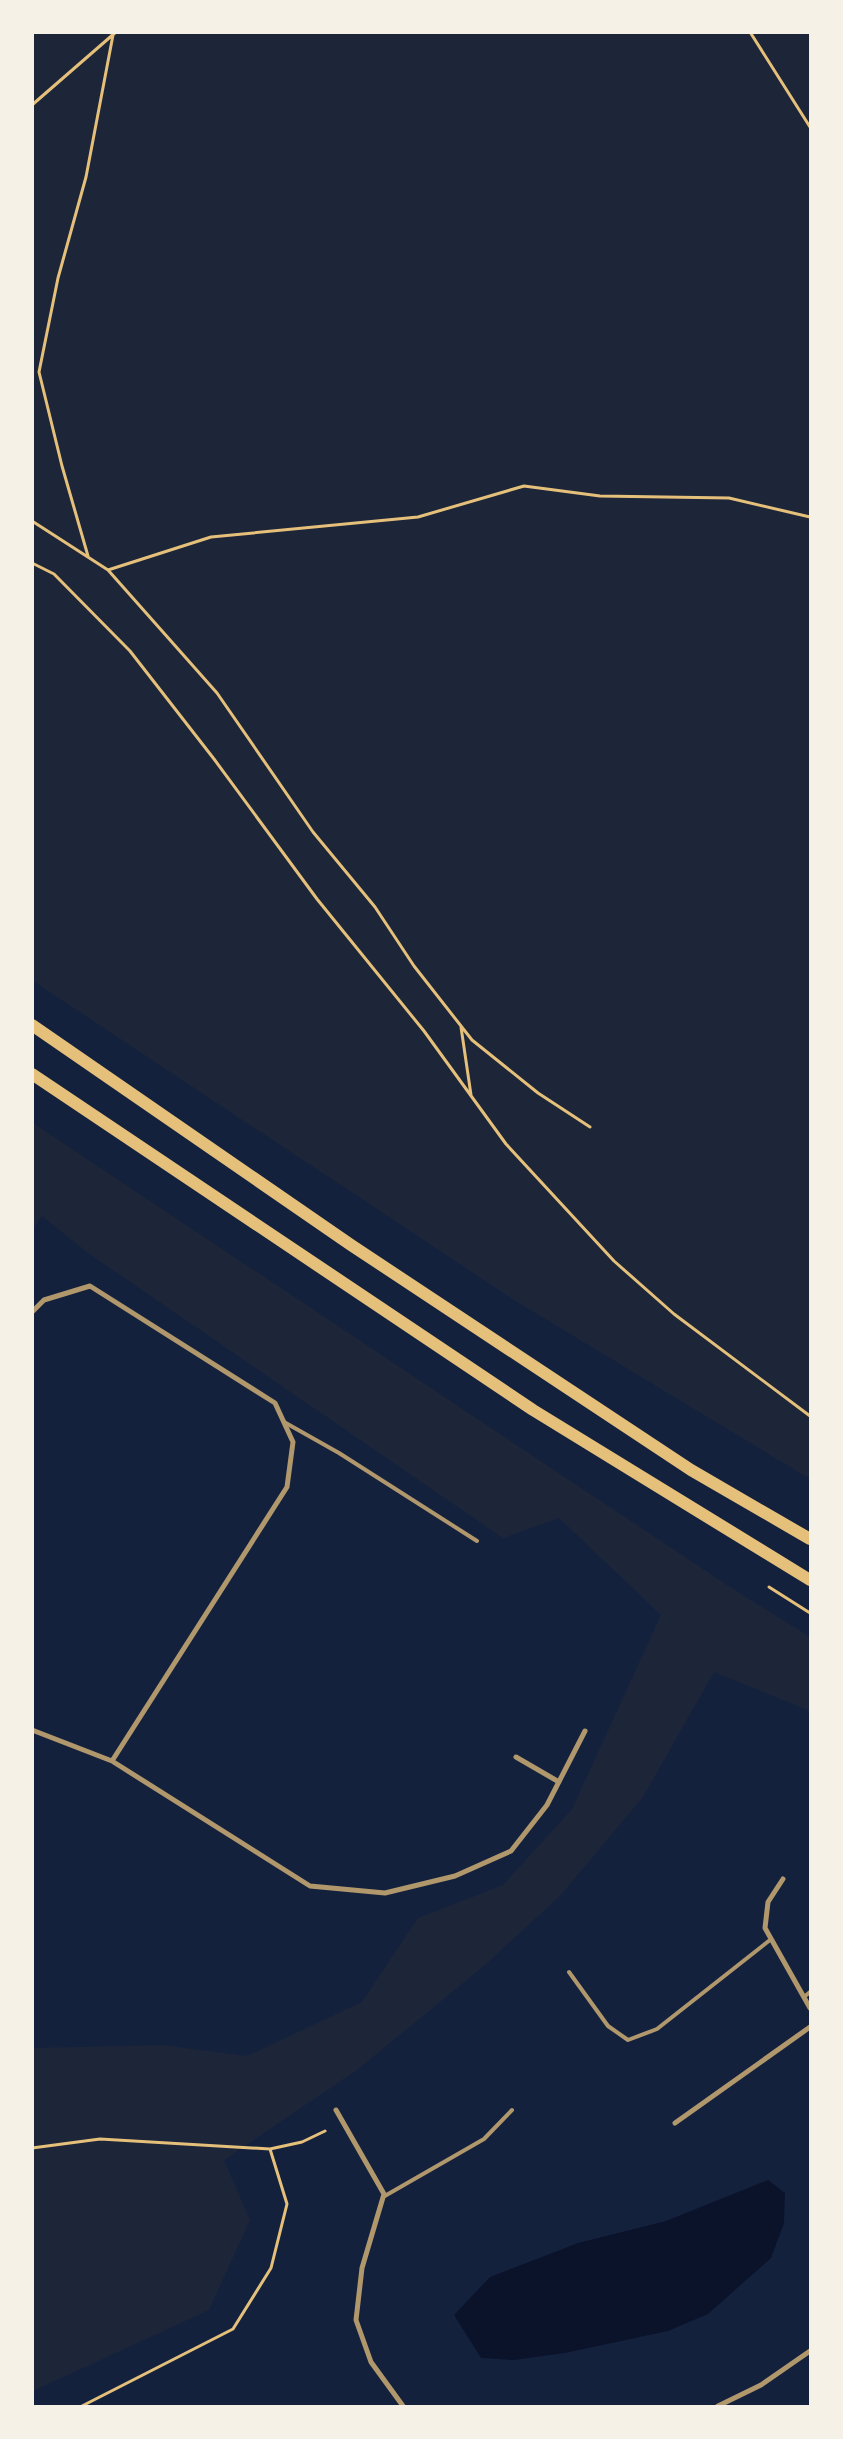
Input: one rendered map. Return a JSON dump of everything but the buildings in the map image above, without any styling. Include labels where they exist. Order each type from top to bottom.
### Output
[{"type":"main road","points":[[32,1025],[384,1267],[691,1470],[810,1539]]},
{"type":"main road","points":[[32,1074],[533,1410],[810,1580]]},
{"type":"street","points":[[32,1312],[44,1300],[90,1286],[275,1403],[293,1442],[288,1487],[112,1761]]},
{"type":"street","points":[[32,1730],[112,1761],[310,1886],[385,1893],[455,1876],[511,1851],[547,1805],[585,1731]]},
{"type":"street","points":[[516,1757],[559,1782]]},
{"type":"street","points":[[783,1879],[768,1902],[765,1928],[770,1940],[810,2008]]},
{"type":"street","points":[[674,2122],[810,2027]]},
{"type":"street","points":[[336,2110],[384,2194],[362,2268],[356,2320],[371,2362],[403,2406]]},
{"type":"street","points":[[718,2406],[762,2385],[810,2351]]},
{"type":"lane","points":[[284,1422],[339,1453],[477,1541]]},
{"type":"lane","points":[[569,1972],[608,2026],[628,2040],[658,2029],[770,1940]]},
{"type":"lane","points":[[804,1997],[810,1992]]},
{"type":"lane","points":[[383,2197],[484,2139],[512,2110]]},
{"type":"path","points":[[750,32],[810,127]]},
{"type":"path","points":[[32,105],[115,34]]},
{"type":"path","points":[[88,557],[62,466],[39,372],[58,278],[86,177],[115,34]]},
{"type":"path","points":[[108,570],[211,537],[418,517],[524,486],[600,496],[729,498],[810,517]]},
{"type":"path","points":[[32,521],[108,570],[217,693],[313,832],[375,907],[414,966],[472,1040],[538,1093],[590,1126]]},
{"type":"path","points":[[32,563],[54,574],[130,651],[214,759],[317,899],[424,1032],[506,1144],[614,1261],[674,1314],[810,1416]]},
{"type":"path","points":[[461,1026],[471,1095]]},
{"type":"path","points":[[32,2148],[100,2139],[270,2149],[302,2142]]},
{"type":"path","points":[[82,2406],[233,2329],[271,2268],[287,2204],[270,2149]]},
{"type":"shaded area","points":[[32,33],[810,33],[810,1479],[514,1300],[33,981]]},
{"type":"shaded area","points":[[33,1123],[733,1589],[810,1637],[810,1711],[714,1672],[643,1797],[560,1896],[485,1965],[357,2070],[224,2160],[250,2220],[209,2310],[33,2391],[33,2048],[162,2045],[247,2056],[362,2002],[418,1918],[503,1885],[572,1809],[661,1615],[559,1518],[503,1538],[88,1253],[42,1216],[33,1229]]},
{"type":"shaded area","points":[[768,2180],[785,2193],[784,2223],[771,2258],[708,2314],[668,2331],[565,2353],[514,2360],[481,2358],[454,2315],[490,2277],[578,2243],[666,2221]]}]
